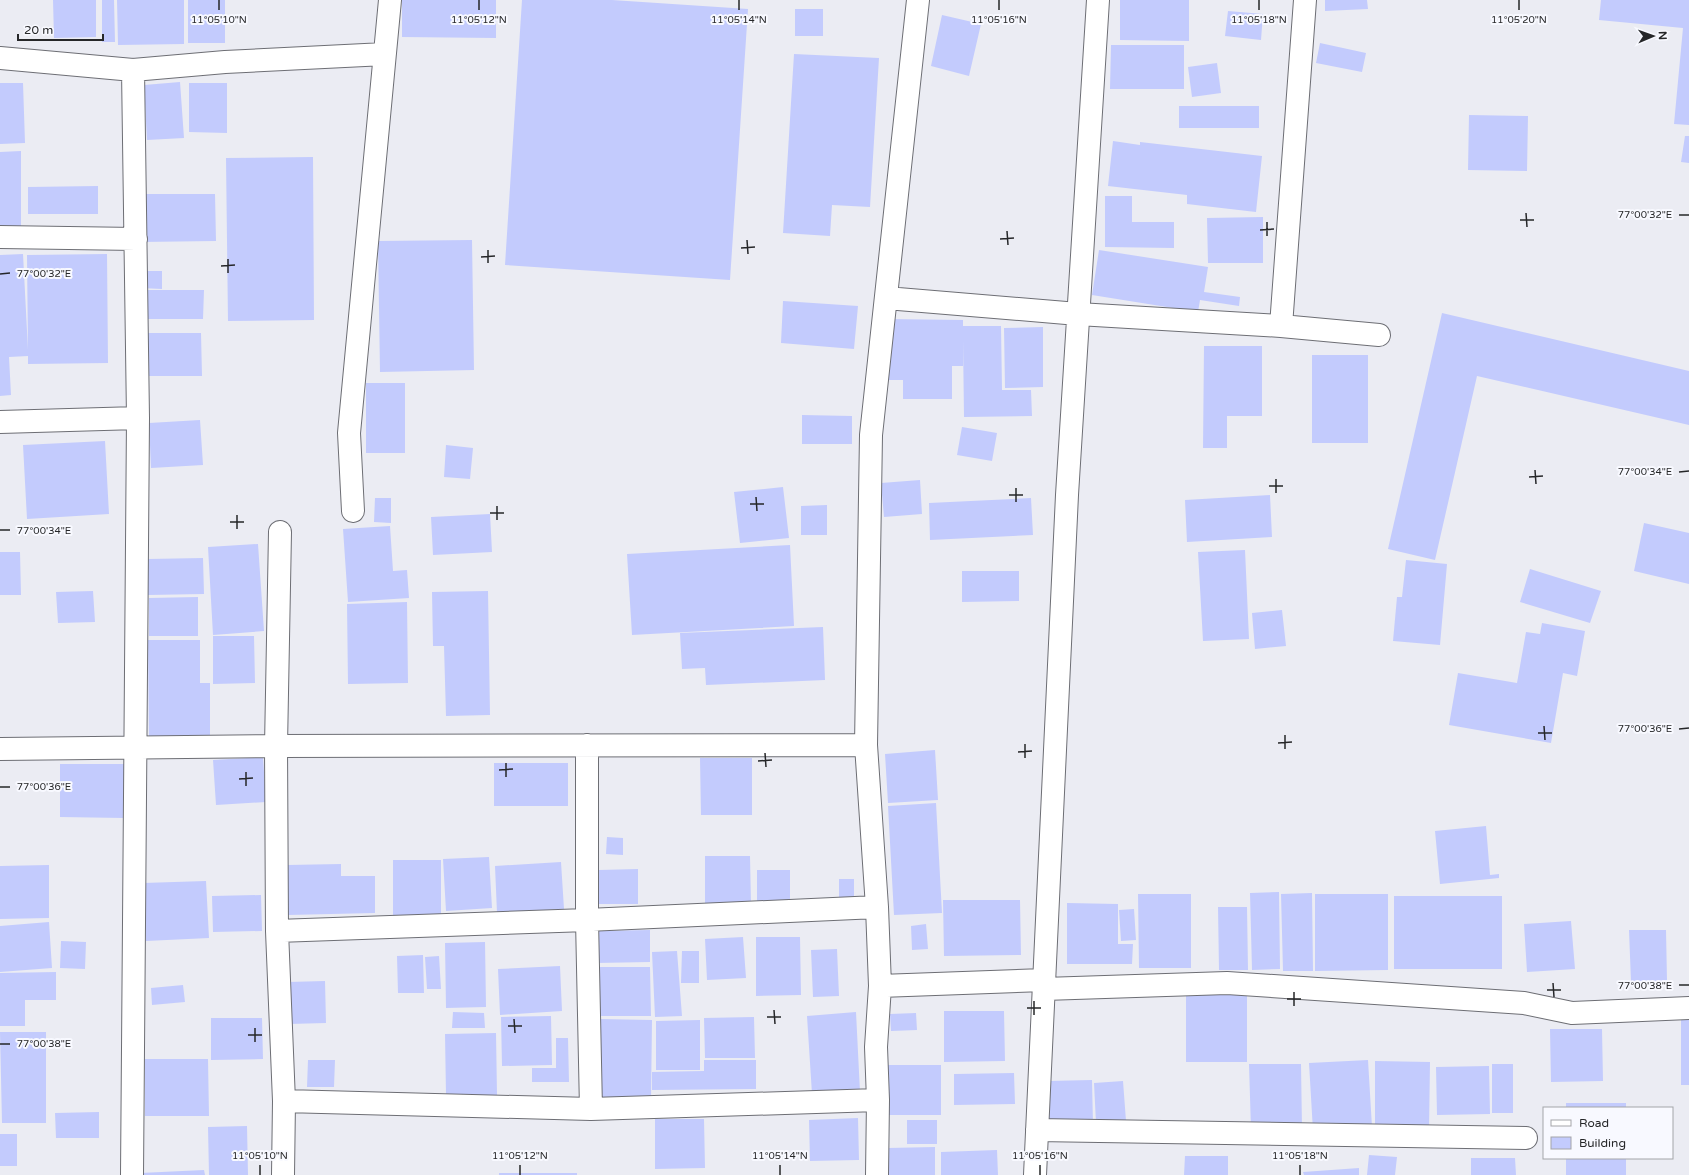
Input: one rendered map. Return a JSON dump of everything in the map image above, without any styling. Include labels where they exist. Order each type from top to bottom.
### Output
[{"type":"street","points":[[353,511],[349,433],[390,0]]},
{"type":"street","points":[[877,1175],[878,1100],[876,1047],[880,986],[877,907],[866,745],[871,435],[918,0]]},
{"type":"street","points":[[1034,1175],[1067,495],[1098,0]]},
{"type":"street","points":[[1281,326],[1305,0]]},
{"type":"street","points":[[0,58],[133,70],[225,62],[385,54]]},
{"type":"street","points":[[132,1175],[138,418],[133,70]]},
{"type":"street","points":[[0,237],[136,239]]},
{"type":"street","points":[[886,298],[1078,314],[1281,326],[1379,335]]},
{"type":"street","points":[[0,422],[138,418]]},
{"type":"street","points":[[280,532],[276,746],[277,931],[284,1101],[283,1175]]},
{"type":"street","points":[[587,745],[586,920],[591,1109]]},
{"type":"street","points":[[0,749],[276,746],[866,745]]},
{"type":"street","points":[[277,931],[586,920],[877,907]]},
{"type":"street","points":[[880,986],[1227,983],[1524,1003],[1572,1013],[1689,1008]]},
{"type":"street","points":[[284,1101],[591,1109],[878,1100]]},
{"type":"street","points":[[1037,1130],[1526,1138]]},
{"type":"building","points":[[53,0],[96,0],[96,37],[54,38]]},
{"type":"building","points":[[102,0],[114,0],[115,42],[102,42]]},
{"type":"building","points":[[117,0],[184,0],[184,44],[118,45]]},
{"type":"building","points":[[188,0],[225,0],[225,43],[188,43]]},
{"type":"building","points":[[402,0],[496,0],[496,38],[402,37]]},
{"type":"building","points":[[522,0],[612,0],[748,9],[730,280],[505,265]]},
{"type":"building","points":[[1120,0],[1189,0],[1189,41],[1120,40]]},
{"type":"building","points":[[1325,0],[1367,0],[1368,9],[1325,11]]},
{"type":"building","points":[[1601,0],[1689,0],[1689,125],[1674,124],[1683,28],[1599,20]]},
{"type":"building","points":[[795,9],[823,9],[823,36],[795,36]]},
{"type":"building","points":[[1228,11],[1263,14],[1261,40],[1225,36]]},
{"type":"building","points":[[942,15],[981,24],[969,76],[931,66]]},
{"type":"building","points":[[1320,43],[1366,53],[1362,72],[1316,63]]},
{"type":"building","points":[[1111,45],[1184,45],[1184,89],[1110,89]]},
{"type":"building","points":[[794,54],[879,58],[870,207],[832,205],[830,236],[783,233]]},
{"type":"building","points":[[1217,63],[1221,93],[1192,97],[1188,67]]},
{"type":"building","points":[[180,82],[184,138],[147,140],[144,85]]},
{"type":"building","points":[[0,83],[23,83],[25,143],[0,144]]},
{"type":"building","points":[[189,83],[227,83],[227,133],[189,132]]},
{"type":"building","points":[[1179,106],[1259,106],[1259,128],[1179,128]]},
{"type":"building","points":[[1469,115],[1528,116],[1527,171],[1468,170]]},
{"type":"building","points":[[1685,136],[1689,136],[1689,163],[1681,162]]},
{"type":"building","points":[[1113,141],[1140,145],[1140,142],[1262,156],[1256,212],[1187,204],[1187,195],[1108,186]]},
{"type":"building","points":[[21,151],[21,232],[0,232],[0,152]]},
{"type":"building","points":[[313,157],[314,320],[228,321],[226,158]]},
{"type":"building","points":[[98,186],[98,214],[28,214],[28,187]]},
{"type":"building","points":[[140,194],[215,194],[216,241],[141,242]]},
{"type":"building","points":[[1105,196],[1132,196],[1132,222],[1174,222],[1174,248],[1105,247]]},
{"type":"building","points":[[1263,217],[1263,263],[1208,263],[1207,218]]},
{"type":"building","points":[[472,240],[474,370],[380,372],[378,241]]},
{"type":"building","points":[[1099,250],[1208,267],[1204,292],[1240,297],[1239,306],[1200,300],[1198,312],[1092,295]]},
{"type":"building","points":[[23,254],[28,350],[27,255],[107,254],[108,363],[28,364],[28,356],[9,357],[11,395],[0,396],[0,255]]},
{"type":"building","points":[[141,271],[162,271],[162,289],[141,288]]},
{"type":"building","points":[[140,290],[204,290],[203,319],[140,319]]},
{"type":"building","points":[[783,301],[858,306],[854,349],[781,343]]},
{"type":"building","points":[[1442,313],[1689,371],[1689,425],[1477,376],[1435,560],[1388,549]]},
{"type":"building","points":[[887,319],[963,320],[963,326],[1001,326],[1002,390],[1031,390],[1032,416],[964,417],[963,340],[963,366],[952,366],[952,399],[903,399],[903,380],[887,380]]},
{"type":"building","points":[[1043,327],[1043,387],[1005,388],[1004,328]]},
{"type":"building","points":[[145,333],[201,333],[202,376],[145,376]]},
{"type":"building","points":[[1204,346],[1262,346],[1262,416],[1227,416],[1227,448],[1203,448]]},
{"type":"building","points":[[1312,355],[1368,355],[1368,443],[1312,443]]},
{"type":"building","points":[[366,383],[405,383],[405,453],[366,453]]},
{"type":"building","points":[[802,415],[852,416],[852,444],[802,444]]},
{"type":"building","points":[[200,420],[203,465],[151,468],[149,423]]},
{"type":"building","points":[[962,427],[997,433],[992,461],[957,455]]},
{"type":"building","points":[[105,441],[109,514],[27,519],[23,445]]},
{"type":"building","points":[[446,445],[473,448],[470,479],[444,477]]},
{"type":"building","points":[[920,480],[922,514],[884,517],[881,483]]},
{"type":"building","points":[[783,487],[789,538],[740,543],[734,492]]},
{"type":"building","points":[[1270,495],[1272,537],[1187,542],[1185,500]]},
{"type":"building","points":[[375,498],[391,498],[391,523],[374,522]]},
{"type":"building","points":[[1031,498],[1033,535],[930,540],[929,503]]},
{"type":"building","points":[[827,505],[827,535],[801,535],[801,506]]},
{"type":"building","points":[[490,514],[492,552],[433,555],[431,517]]},
{"type":"building","points":[[1644,523],[1689,533],[1689,584],[1634,571]]},
{"type":"building","points":[[390,526],[393,571],[407,570],[409,598],[348,602],[343,529]]},
{"type":"building","points":[[258,544],[264,631],[213,635],[208,547]]},
{"type":"building","points":[[790,545],[794,626],[632,635],[627,554]]},
{"type":"building","points":[[1245,550],[1249,639],[1203,641],[1198,552]]},
{"type":"building","points":[[0,552],[20,552],[21,595],[0,595]]},
{"type":"building","points":[[203,558],[204,594],[148,595],[148,559]]},
{"type":"building","points":[[1406,560],[1447,564],[1440,645],[1393,641],[1397,597],[1402,597]]},
{"type":"building","points":[[1530,569],[1601,591],[1590,623],[1520,602]]},
{"type":"building","points":[[962,571],[1019,571],[1019,601],[962,602]]},
{"type":"building","points":[[93,591],[95,622],[58,623],[56,592]]},
{"type":"building","points":[[488,591],[490,715],[446,716],[444,646],[433,646],[432,592]]},
{"type":"building","points":[[198,597],[198,636],[149,636],[149,598]]},
{"type":"building","points":[[407,602],[408,683],[348,684],[347,604]]},
{"type":"building","points":[[1282,610],[1286,646],[1255,649],[1252,613]]},
{"type":"building","points":[[1542,623],[1585,631],[1577,676],[1563,673],[1551,743],[1449,725],[1458,673],[1517,683],[1526,632],[1540,634]]},
{"type":"building","points":[[823,627],[825,680],[706,685],[705,668],[682,669],[680,633]]},
{"type":"building","points":[[213,636],[254,636],[255,683],[213,684]]},
{"type":"building","points":[[148,640],[200,640],[200,683],[210,683],[210,737],[149,737]]},
{"type":"building","points":[[935,750],[938,800],[888,803],[885,754]]},
{"type":"building","points":[[263,757],[266,802],[216,805],[213,760]]},
{"type":"building","points":[[700,758],[752,758],[752,815],[701,815]]},
{"type":"building","points":[[494,763],[568,763],[568,806],[494,806]]},
{"type":"building","points":[[60,764],[124,764],[124,818],[60,817]]},
{"type":"building","points":[[936,803],[942,913],[894,915],[888,806]]},
{"type":"building","points":[[1486,826],[1490,875],[1499,874],[1499,878],[1440,884],[1435,831]]},
{"type":"building","points":[[607,837],[623,838],[623,855],[606,854]]},
{"type":"building","points":[[705,856],[750,856],[751,905],[705,905]]},
{"type":"building","points":[[489,857],[492,908],[446,911],[443,859]]},
{"type":"building","points":[[393,860],[441,860],[441,918],[393,918]]},
{"type":"building","points":[[561,862],[564,909],[497,913],[495,866]]},
{"type":"building","points":[[341,864],[341,876],[375,876],[375,913],[288,915],[287,865]]},
{"type":"building","points":[[49,865],[49,918],[0,919],[0,866]]},
{"type":"building","points":[[638,869],[638,904],[599,904],[599,870]]},
{"type":"building","points":[[757,870],[790,870],[790,904],[757,905]]},
{"type":"building","points":[[839,879],[854,879],[854,904],[839,904]]},
{"type":"building","points":[[206,881],[209,938],[146,941],[143,883]]},
{"type":"building","points":[[1279,892],[1280,969],[1252,970],[1250,893]]},
{"type":"building","points":[[1312,893],[1313,971],[1283,971],[1281,894]]},
{"type":"building","points":[[1138,894],[1191,894],[1191,968],[1139,968]]},
{"type":"building","points":[[1315,894],[1388,894],[1388,970],[1315,971]]},
{"type":"building","points":[[261,895],[262,931],[213,932],[212,896]]},
{"type":"building","points":[[1394,896],[1502,896],[1502,969],[1394,969]]},
{"type":"building","points":[[943,900],[1020,900],[1021,955],[944,956]]},
{"type":"building","points":[[1067,903],[1118,904],[1118,944],[1133,944],[1132,964],[1067,964]]},
{"type":"building","points":[[1218,907],[1247,907],[1248,970],[1219,970]]},
{"type":"building","points":[[1134,909],[1136,940],[1121,941],[1119,910]]},
{"type":"building","points":[[1571,921],[1575,969],[1527,972],[1524,924]]},
{"type":"building","points":[[49,922],[52,968],[0,972],[0,926]]},
{"type":"building","points":[[926,924],[928,949],[912,950],[911,926]]},
{"type":"building","points":[[650,930],[650,962],[596,963],[595,931]]},
{"type":"building","points":[[1629,930],[1666,930],[1667,981],[1631,982]]},
{"type":"building","points":[[743,937],[746,978],[707,980],[705,939]]},
{"type":"building","points":[[756,937],[800,937],[801,995],[756,996]]},
{"type":"building","points":[[61,941],[86,942],[85,969],[60,968]]},
{"type":"building","points":[[485,942],[486,1007],[446,1008],[445,943]]},
{"type":"building","points":[[837,949],[839,996],[813,997],[811,950]]},
{"type":"building","points":[[677,951],[682,1016],[655,1017],[652,952]]},
{"type":"building","points":[[682,951],[699,951],[699,983],[681,983]]},
{"type":"building","points":[[423,955],[424,993],[398,993],[397,956]]},
{"type":"building","points":[[439,956],[441,989],[427,989],[425,957]]},
{"type":"building","points":[[560,966],[562,1011],[500,1015],[498,969]]},
{"type":"building","points":[[598,967],[650,967],[651,1016],[599,1016]]},
{"type":"building","points":[[56,972],[56,1000],[25,1000],[25,1026],[0,1026],[0,973]]},
{"type":"building","points":[[325,981],[326,1023],[289,1024],[288,982]]},
{"type":"building","points":[[183,985],[185,1002],[152,1005],[151,988]]},
{"type":"building","points":[[1186,995],[1247,995],[1247,1062],[1186,1062]]},
{"type":"building","points":[[944,1011],[1004,1011],[1005,1061],[944,1062]]},
{"type":"building","points":[[453,1012],[484,1013],[485,1028],[452,1028]]},
{"type":"building","points":[[856,1012],[860,1092],[812,1094],[807,1016]]},
{"type":"building","points":[[916,1013],[917,1030],[891,1031],[890,1014]]},
{"type":"building","points":[[551,1016],[552,1065],[502,1066],[501,1017]]},
{"type":"building","points":[[754,1017],[755,1058],[705,1058],[704,1018]]},
{"type":"building","points":[[211,1018],[262,1018],[263,1059],[211,1060]]},
{"type":"building","points":[[1681,1018],[1689,1018],[1689,1085],[1681,1085]]},
{"type":"building","points":[[599,1019],[652,1020],[651,1100],[598,1100]]},
{"type":"building","points":[[700,1020],[700,1070],[656,1070],[656,1021]]},
{"type":"building","points":[[1550,1029],[1602,1029],[1603,1081],[1551,1082]]},
{"type":"building","points":[[0,1032],[46,1032],[46,1123],[2,1123]]},
{"type":"building","points":[[496,1033],[497,1095],[446,1095],[445,1034]]},
{"type":"building","points":[[556,1038],[568,1038],[569,1082],[532,1082],[532,1068],[556,1068]]},
{"type":"building","points":[[145,1059],[208,1059],[209,1116],[145,1116]]},
{"type":"building","points":[[308,1060],[335,1060],[334,1087],[307,1087]]},
{"type":"building","points":[[704,1060],[756,1060],[756,1089],[652,1090],[652,1072],[704,1071]]},
{"type":"building","points":[[1368,1060],[1372,1127],[1313,1131],[1309,1063]]},
{"type":"building","points":[[1375,1061],[1430,1062],[1429,1130],[1375,1129]]},
{"type":"building","points":[[1249,1064],[1301,1064],[1302,1129],[1251,1130]]},
{"type":"building","points":[[1492,1064],[1513,1064],[1513,1113],[1492,1113]]},
{"type":"building","points":[[888,1065],[941,1065],[941,1115],[888,1115]]},
{"type":"building","points":[[1489,1066],[1490,1114],[1437,1115],[1436,1067]]},
{"type":"building","points":[[1014,1073],[1015,1104],[954,1105],[954,1074]]},
{"type":"building","points":[[1092,1080],[1093,1125],[1049,1125],[1048,1081]]},
{"type":"building","points":[[1123,1081],[1126,1121],[1096,1123],[1094,1083]]},
{"type":"building","points":[[1566,1103],[1626,1103],[1626,1107],[1566,1107]]},
{"type":"building","points":[[99,1112],[99,1138],[56,1138],[55,1113]]},
{"type":"building","points":[[858,1118],[859,1160],[810,1161],[809,1120]]},
{"type":"building","points":[[655,1119],[704,1119],[705,1168],[655,1169]]},
{"type":"building","points":[[907,1120],[937,1120],[937,1144],[907,1144]]},
{"type":"building","points":[[247,1126],[248,1175],[209,1175],[208,1127]]},
{"type":"building","points":[[0,1134],[17,1134],[17,1166],[0,1166]]},
{"type":"building","points":[[935,1147],[935,1175],[889,1175],[888,1148]]},
{"type":"building","points":[[997,1150],[998,1175],[941,1175],[941,1152]]},
{"type":"building","points":[[1369,1155],[1397,1157],[1395,1175],[1367,1175]]},
{"type":"building","points":[[1185,1156],[1228,1156],[1228,1175],[1184,1175]]},
{"type":"building","points":[[1471,1158],[1515,1158],[1516,1175],[1471,1175]]},
{"type":"building","points":[[1566,1159],[1626,1159],[1626,1175],[1566,1175]]},
{"type":"building","points":[[1359,1168],[1359,1175],[1304,1175],[1303,1172]]},
{"type":"building","points":[[204,1170],[205,1175],[140,1175],[140,1173]]},
{"type":"building","points":[[499,1173],[577,1173],[577,1175],[499,1175]]}]
